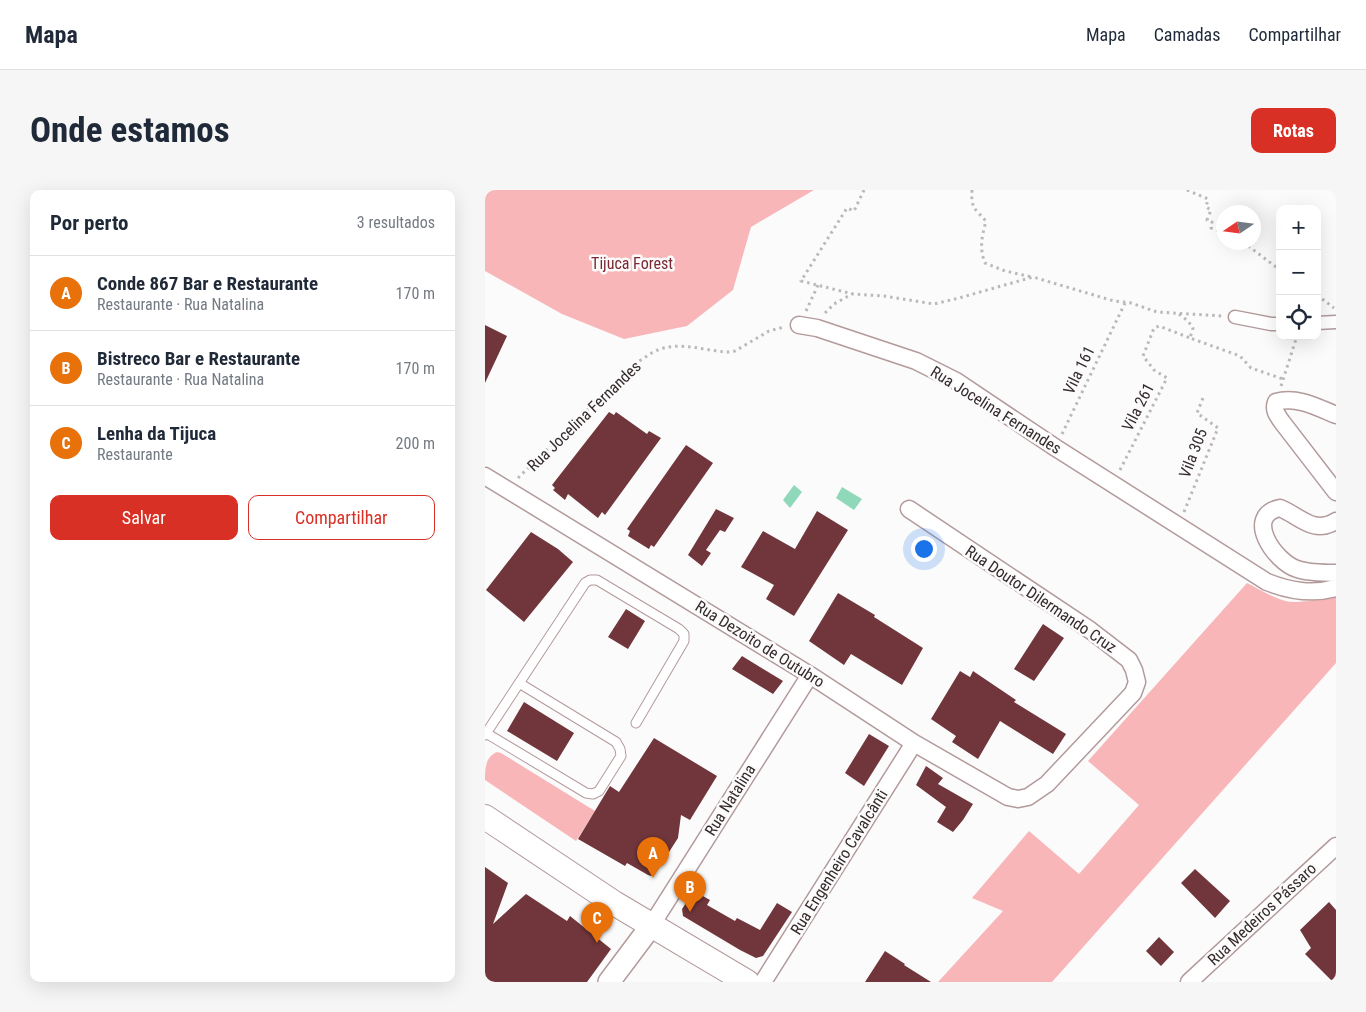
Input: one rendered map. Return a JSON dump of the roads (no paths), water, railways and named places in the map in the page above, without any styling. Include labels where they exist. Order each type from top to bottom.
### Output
[{"type":"main road","points":[[485,817],[614,903],[747,982]]},
{"type":"street","points":[[1235,317],[1276,324]]},
{"type":"street","points":[[1321,323],[1336,322]]},
{"type":"street","name":"Rua Jocelina Fernandes","points":[[799,325],[817,328],[923,364],[956,381],[1056,448],[1267,582],[1301,592],[1336,588]]},
{"type":"street","points":[[1336,415],[1307,402],[1294,400],[1276,402],[1274,407],[1276,414],[1336,492]]},
{"type":"street","name":"Rua Dezoito de Outubro","points":[[485,476],[810,675],[914,743],[1008,797],[1018,799],[1028,797],[1037,792]]},
{"type":"street","points":[[1336,522],[1327,526],[1317,526],[1305,522],[1280,508],[1271,510],[1265,518],[1264,524],[1264,533],[1268,542],[1274,552],[1284,562],[1298,569],[1336,573]]},
{"type":"street","name":"Rua Doutor Dilermando Cruz","points":[[909,510],[1090,630],[1129,660],[1134,670],[1137,682],[1133,693],[1047,784],[1037,792]]},
{"type":"street","name":"Rua Natalina","points":[[651,926],[810,675]]},
{"type":"street","name":"Rua Engenheiro Cavalcânti","points":[[763,982],[914,743]]},
{"type":"street","name":"Rua Medeiros Pássaro","points":[[1189,982],[1336,846]]},
{"type":"street","points":[[609,982],[651,926]]},
{"type":"lane","points":[[519,683],[616,742],[621,756],[599,791],[593,794],[586,793],[486,734],[519,683],[585,583],[590,580],[597,580],[679,628],[684,634],[684,642],[636,723]]},
{"type":"place","name":"Conde 867 Bar e Restaurante","points":[[653,878]]},
{"type":"place","name":"Bistreco Bar e Restaurante","points":[[690,912]]},
{"type":"place","name":"Lenha da Tijuca","points":[[597,943]]},
{"type":"park label","name":"Tijuca Forest","points":[[632,263]]}]
